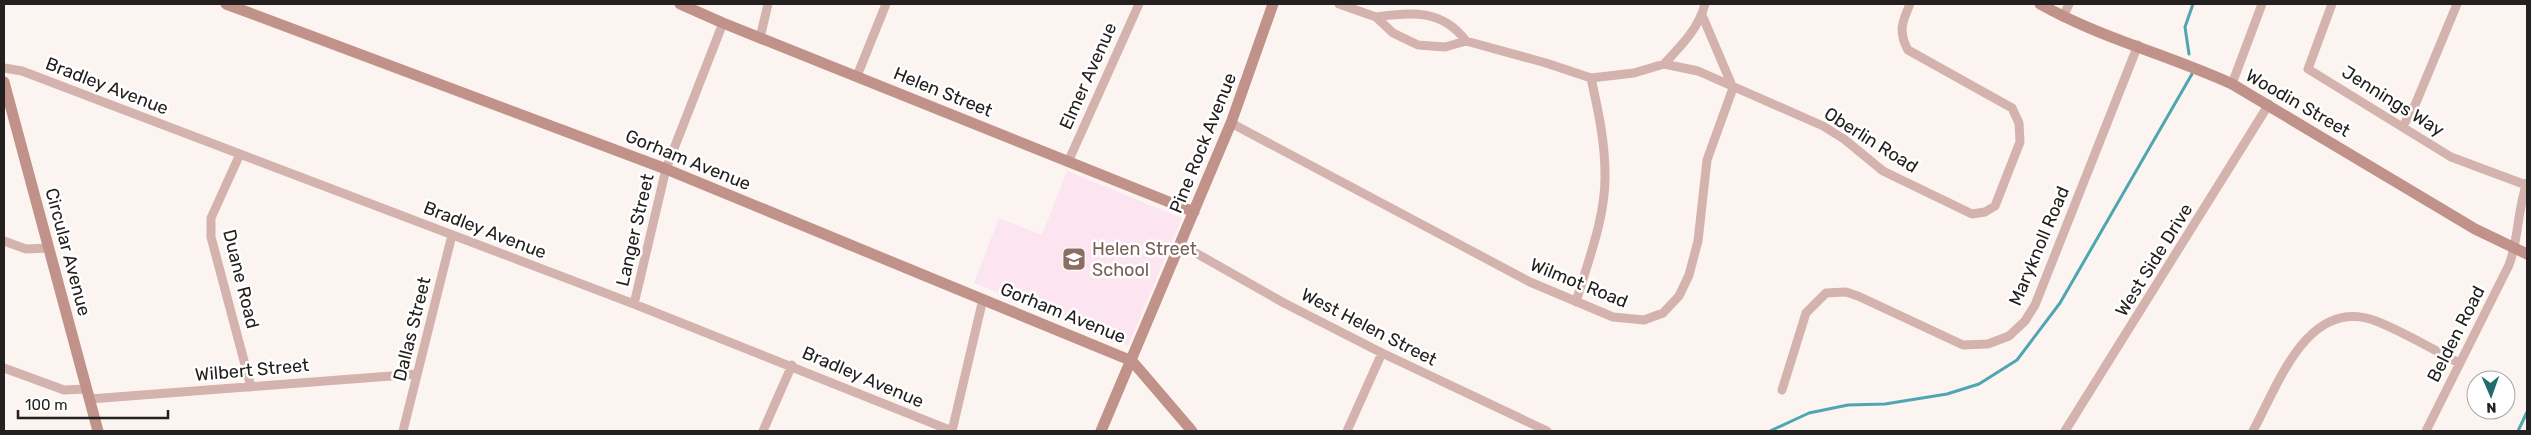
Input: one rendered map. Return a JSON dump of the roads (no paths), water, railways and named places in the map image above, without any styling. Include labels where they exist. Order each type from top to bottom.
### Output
[{"type":"main road","name":"Gorham Avenue","points":[[226,4],[666,169],[1132,361]]},
{"type":"main road","name":"Helen Street","points":[[680,4],[760,38],[1194,212]]},
{"type":"main road","name":"Pine Rock Avenue","points":[[1101,431],[1231,123],[1273,4]]},
{"type":"main road","name":"Woodin Street","points":[[2040,4],[2063,17],[2192,65],[2232,84],[2269,104],[2475,229],[2515,250],[2527,254]]},
{"type":"main road","name":"Circular Avenue","points":[[4,82],[6,99],[49,248],[98,431]]},
{"type":"main road","points":[[1132,361],[1192,431]]},
{"type":"street","points":[[760,38],[768,4]]},
{"type":"street","points":[[856,76],[886,4]]},
{"type":"street","name":"Elmer Avenue","points":[[1068,162],[1139,4]]},
{"type":"street","name":"Oberlin Road","points":[[1339,4],[1376,17],[1393,33],[1418,45],[1445,47],[1466,41],[1546,62],[1591,78],[1634,73],[1664,64],[1698,71],[1823,126],[1844,139],[1883,171],[1972,214],[1985,212],[1995,206],[2020,142],[2019,123],[2012,108],[1908,50],[1901,38],[1901,24],[1910,4]]},
{"type":"street","points":[[1664,64],[1688,38],[1702,15],[1706,4]]},
{"type":"street","points":[[2063,17],[2069,4]]},
{"type":"street","points":[[2232,84],[2262,4]]},
{"type":"street","name":"Jennings Way","points":[[2332,4],[2308,69],[2451,157],[2527,184]]},
{"type":"street","points":[[2403,126],[2416,105],[2457,4]]},
{"type":"street","name":"Oberlin Road","points":[[1376,17],[1408,13],[1431,16],[1455,27],[1466,41]]},
{"type":"street","points":[[1702,15],[1733,88]]},
{"type":"street","name":"Langer Street","points":[[634,304],[666,169],[723,23]]},
{"type":"street","name":"Maryknoll Road","points":[[1782,390],[1806,313],[1826,293],[1846,292],[1858,296],[1963,345],[1988,344],[2009,336],[2025,321],[2035,305],[2138,45]]},
{"type":"street","name":"Bradley Avenue","points":[[4,68],[22,72],[634,304],[792,365],[952,431]]},
{"type":"street","points":[[1576,302],[1601,209],[1605,175],[1603,135],[1591,78]]},
{"type":"street","name":"Wilmot Road","points":[[1231,123],[1530,282],[1613,317],[1644,320],[1663,313],[1679,296],[1688,274],[1698,241],[1707,160],[1733,88]]},
{"type":"street","name":"West Side Drive","points":[[2065,431],[2269,104]]},
{"type":"street","name":"Duane Road","points":[[240,154],[211,218],[211,237],[250,387]]},
{"type":"street","points":[[2515,250],[2517,222],[2527,184]]},
{"type":"street","name":"Dallas Street","points":[[404,431],[452,235]]},
{"type":"street","points":[[4,241],[26,249],[49,248]]},
{"type":"street","name":"West Helen Street","points":[[1180,244],[1284,302],[1382,353],[1547,431]]},
{"type":"street","name":"Belden Road","points":[[2426,431],[2515,250]]},
{"type":"street","points":[[952,431],[983,299]]},
{"type":"street","points":[[2253,431],[2309,334],[2328,321],[2347,316],[2375,321],[2458,363]]},
{"type":"street","points":[[1347,431],[1382,353]]},
{"type":"street","points":[[763,431],[792,365]]},
{"type":"street","name":"Wilbert Street","points":[[4,368],[64,390],[88,394],[250,387],[417,374]]},
{"type":"waterway","points":[[2189,54],[2185,27],[2193,4]]},
{"type":"waterway","points":[[1770,431],[1809,413],[1848,405],[1885,404],[1947,394],[1979,384],[2017,360],[2060,303],[2192,74]]},
{"type":"waterway","points":[[2518,431],[2527,412]]},
{"type":"place","name":"Helen Street School","points":[[1074,259]]}]
